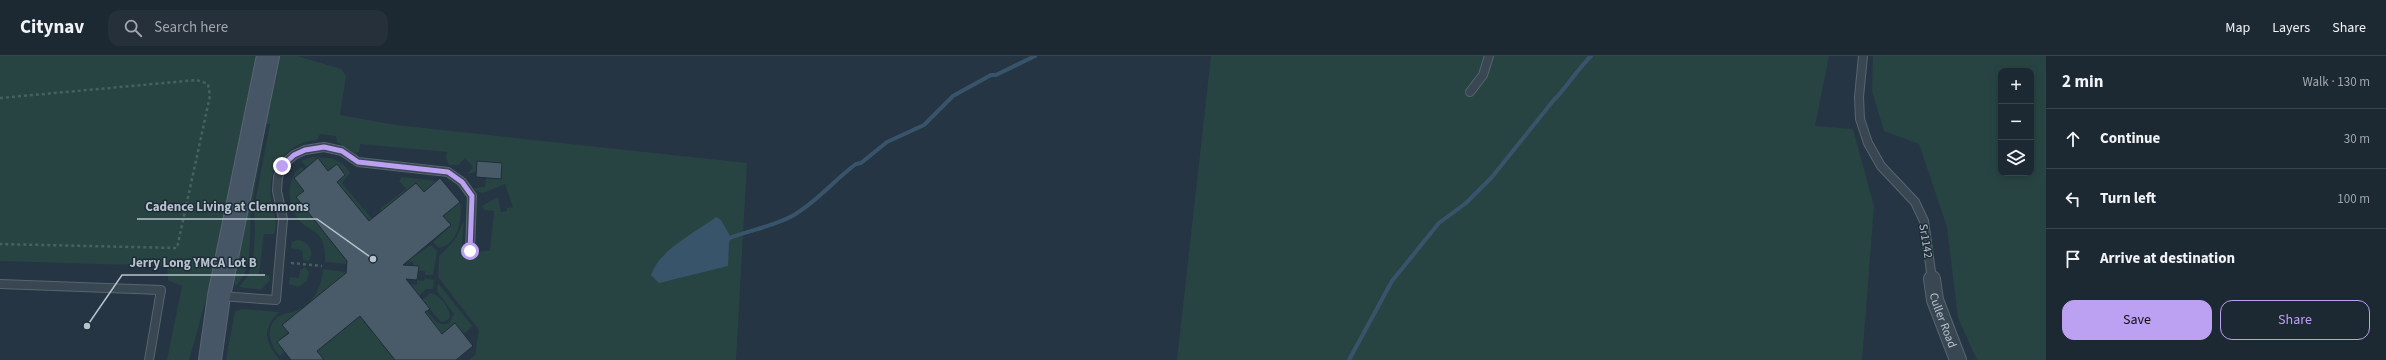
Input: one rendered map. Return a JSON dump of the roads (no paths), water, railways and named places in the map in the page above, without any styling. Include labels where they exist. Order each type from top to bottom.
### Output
[{"type":"main road","points":[[210,360],[219,296],[268,56]]},
{"type":"main road","points":[[201,360],[219,296]]},
{"type":"street","name":"Culler Road","points":[[1932,279],[1935,300],[1958,360]]},
{"type":"lane","points":[[1470,92],[1483,75],[1489,56]]},
{"type":"lane","name":"Sr1142","points":[[1863,56],[1859,96],[1860,119],[1868,142],[1881,166],[1899,188],[1915,202],[1924,221],[1932,279]]},
{"type":"lane","points":[[219,296],[276,300],[283,220],[277,191],[278,177],[282,166],[294,155],[305,150],[324,147],[342,151],[358,162],[448,172],[462,182],[472,196],[470,251]]},
{"type":"lane","points":[[0,284],[162,290],[149,360]]},
{"type":"water","points":[[716,217],[721,220],[731,238],[729,243],[728,266],[659,283],[651,275],[662,257],[679,242]]},
{"type":"waterway","points":[[727,239],[778,223],[794,215],[811,203],[848,170],[856,164],[861,163],[887,142],[924,125],[953,96],[991,75],[996,75],[1035,56]]},
{"type":"waterway","points":[[1349,360],[1392,281],[1439,223],[1466,203],[1492,177],[1591,56]]},
{"type":"place","name":"Cadence Living at Clemmons","points":[[373,259]]},
{"type":"place","name":"Jerry Long YMCA Lot B","points":[[87,326]]}]
